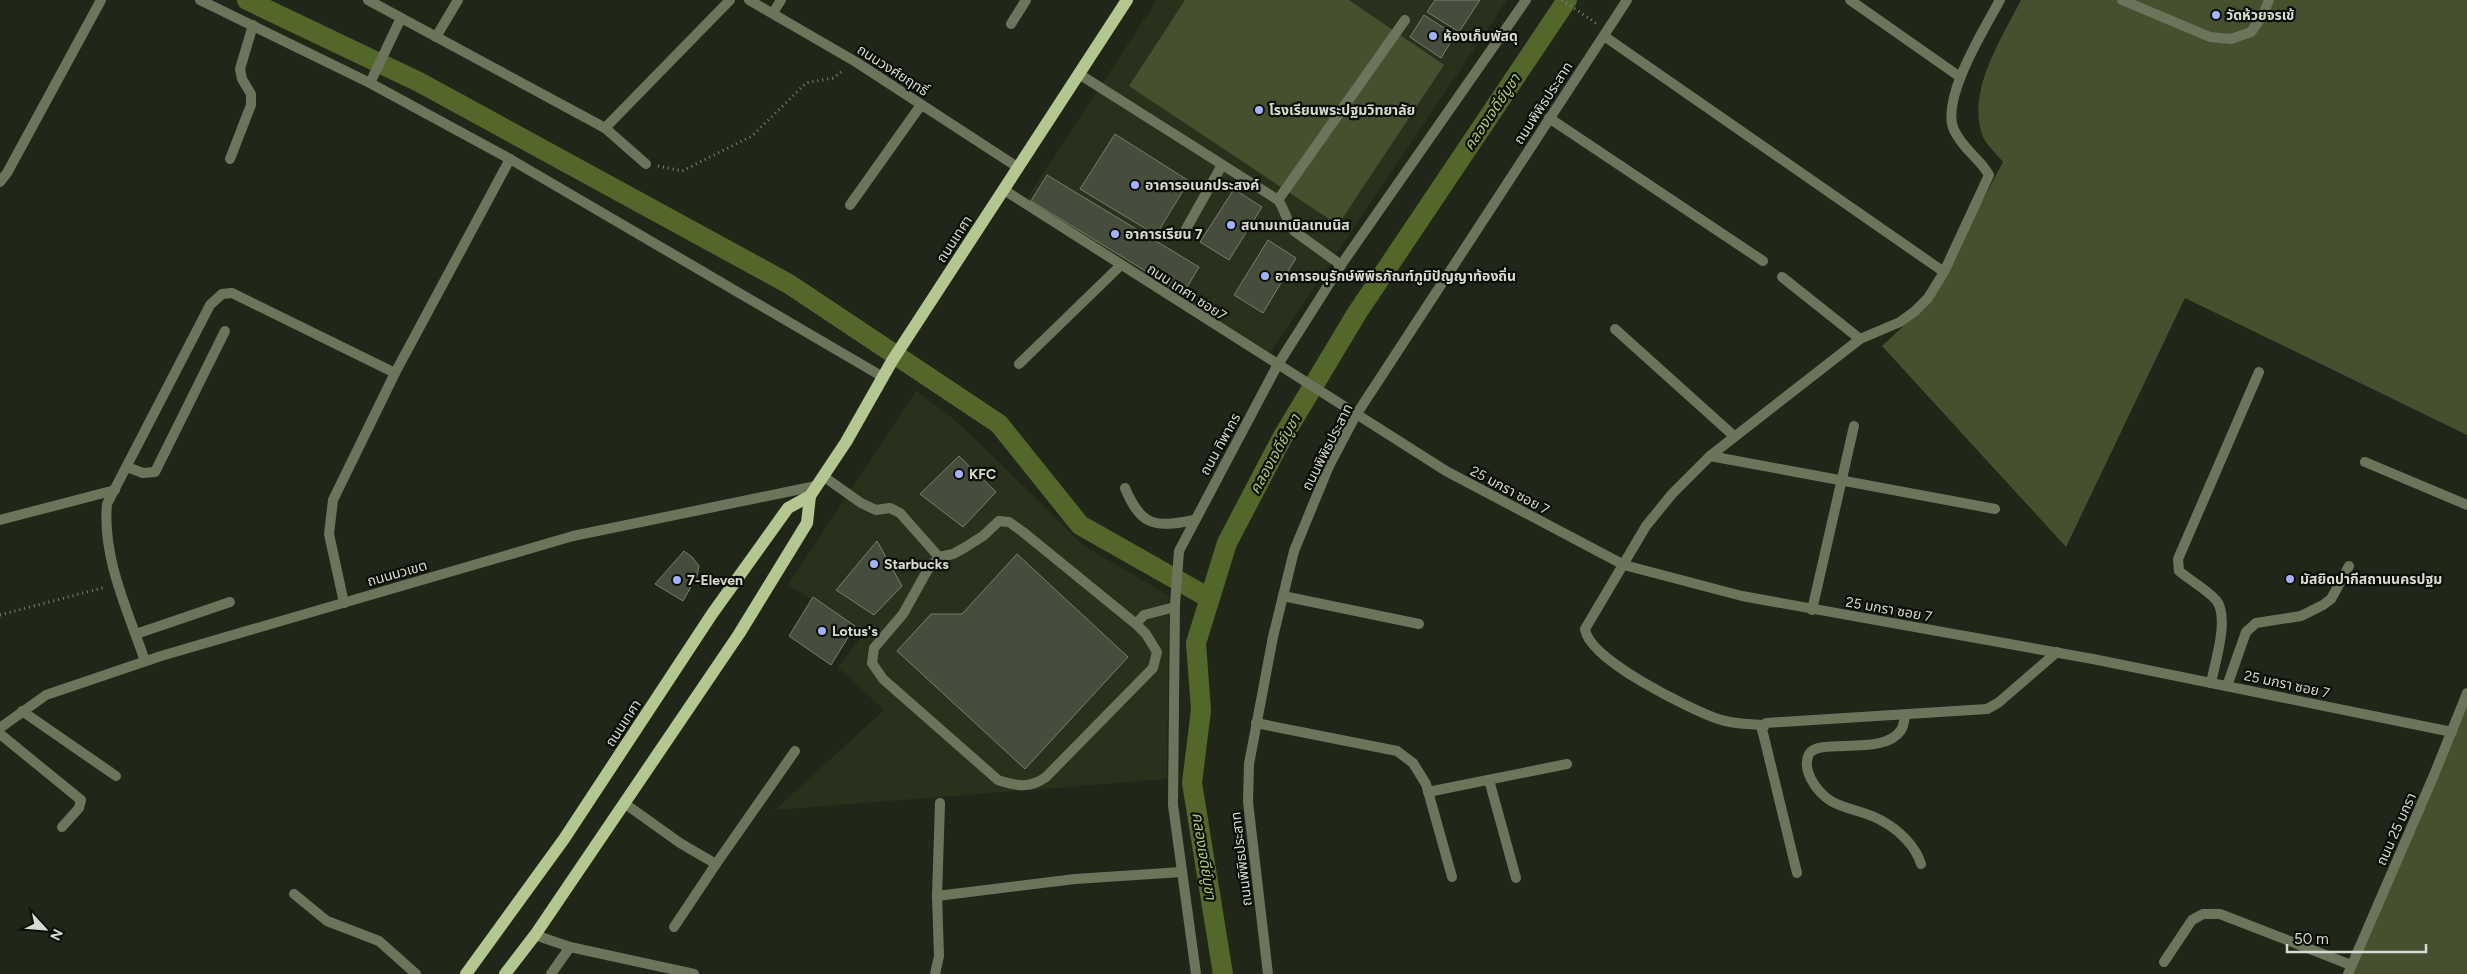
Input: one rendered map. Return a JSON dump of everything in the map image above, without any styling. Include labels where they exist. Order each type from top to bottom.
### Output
[{"type":"main road","name":"ถนนเทศา","points":[[466,974],[564,839],[712,614],[782,515],[816,486],[846,442],[892,361],[1019,168],[1122,2]]},
{"type":"main road","name":"ถนนเทศา","points":[[505,974],[536,935],[740,634],[807,523],[816,486]]},
{"type":"street","points":[[0,182],[7,173],[101,0]]},
{"type":"street","points":[[200,0],[371,81],[510,159],[883,377]]},
{"type":"street","points":[[368,0],[605,128],[646,164]]},
{"type":"street","points":[[436,37],[458,0]]},
{"type":"street","points":[[605,128],[730,0]]},
{"type":"street","name":"ถนนวงศ์ยฤทธิ์","points":[[748,0],[856,62],[1019,168]]},
{"type":"street","points":[[773,13],[781,0]]},
{"type":"street","points":[[1010,24],[1026,0]]},
{"type":"street","name":"ถนน ทิพากร","points":[[1196,974],[1173,805],[1175,606],[1177,560],[1182,541],[1277,366],[1341,264],[1526,0]]},
{"type":"street","name":"ถนนพิพิธประสาท","points":[[1268,974],[1248,802],[1249,764],[1256,723],[1294,550],[1329,466],[1356,416],[1627,0]]},
{"type":"street","points":[[1850,0],[1960,77]]},
{"type":"street","points":[[2000,0],[1960,77],[1953,101],[1953,128],[1963,147],[1984,166],[1989,175],[1944,272],[1928,298],[1900,322],[1860,339],[1710,456],[1672,494],[1646,526],[1585,629],[1586,636],[1629,676],[1718,719],[1763,725],[1782,720],[1905,716],[1987,709],[1998,703],[2057,652]]},
{"type":"street","points":[[2122,0],[2210,37],[2231,39],[2251,32],[2269,0]]},
{"type":"street","points":[[371,81],[400,18]]},
{"type":"street","points":[[1278,200],[1405,20]]},
{"type":"street","points":[[230,159],[251,105],[251,94],[242,79],[240,69],[253,24]]},
{"type":"street","points":[[1604,36],[1944,272]]},
{"type":"street","points":[[1079,74],[1278,200],[1284,208],[1289,224],[1294,231],[1341,264]]},
{"type":"street","points":[[850,205],[921,105]]},
{"type":"street","points":[[1549,118],[1763,261]]},
{"type":"street","points":[[344,603],[329,534],[333,500],[394,373],[510,159]]},
{"type":"street","points":[[1186,229],[1222,165]]},
{"type":"street","name":"ถนน เทศา ซอย7","points":[[1004,190],[1356,416]]},
{"type":"street","points":[[1019,364],[1121,265]]},
{"type":"street","points":[[1782,277],[1860,339]]},
{"type":"street","points":[[145,661],[118,584],[105,527],[107,504],[210,305],[222,294],[232,293],[394,373]]},
{"type":"street","points":[[1615,329],[1734,436]]},
{"type":"street","points":[[126,468],[142,473],[155,472],[225,331]]},
{"type":"street","points":[[2211,683],[2222,626],[2222,610],[2215,600],[2179,571],[2178,559],[2258,372]]},
{"type":"street","name":"25 มกรา ซอย 7","points":[[1356,416],[1446,471],[1624,565],[1742,596],[1812,610],[2057,652],[2452,732]]},
{"type":"street","points":[[1812,610],[1854,426]]},
{"type":"street","points":[[1710,456],[1995,510]]},
{"type":"street","points":[[2365,462],[2467,505]]},
{"type":"street","points":[[816,486],[876,510],[890,508],[900,512],[939,557]]},
{"type":"street","name":"ถนนนวเขต","points":[[0,728],[46,695],[145,661],[573,536],[816,486]]},
{"type":"street","points":[[1125,488],[1134,509],[1147,520],[1172,524],[1194,520]]},
{"type":"street","points":[[0,520],[115,490]]},
{"type":"street","points":[[999,521],[1009,522],[1136,624],[1146,634],[1157,652],[1153,668],[1046,777],[1028,786],[1012,785],[998,780],[883,679],[872,663],[874,648],[903,614],[928,571],[939,557],[964,548],[983,536],[999,521]]},
{"type":"street","points":[[2227,686],[2246,632],[2256,623],[2302,616],[2323,605],[2331,599],[2348,566]]},
{"type":"street","points":[[1283,596],[1419,624]]},
{"type":"street","points":[[136,634],[230,602]]},
{"type":"street","points":[[1136,624],[1144,615],[1175,606]]},
{"type":"street","name":"ถนน 25 มกรา","points":[[2350,970],[2467,693]]},
{"type":"street","points":[[22,711],[116,776]]},
{"type":"street","points":[[1905,716],[1902,729],[1896,736],[1862,746],[1842,748],[1827,745],[1816,748],[1810,752],[1807,761],[1808,772],[1817,790],[1830,802],[1885,822],[1917,850],[1921,864]]},
{"type":"street","points":[[1256,723],[1397,751],[1413,763],[1426,784],[1452,877]]},
{"type":"street","points":[[1763,725],[1764,737],[1797,873]]},
{"type":"street","points":[[0,734],[81,800],[79,808],[62,826]]},
{"type":"street","points":[[674,928],[716,864],[795,752]]},
{"type":"street","points":[[1428,792],[1567,764]]},
{"type":"street","points":[[1489,780],[1516,878]]},
{"type":"street","points":[[624,803],[680,843],[716,864]]},
{"type":"street","points":[[935,974],[939,956],[936,896],[940,804]]},
{"type":"street","points":[[936,896],[1075,879],[1182,872]]},
{"type":"street","points":[[294,894],[327,920],[379,941],[416,974]]},
{"type":"street","points":[[2164,962],[2192,920],[2202,914],[2220,914],[2350,970]]},
{"type":"street","points":[[536,935],[570,947],[694,974]]},
{"type":"street","points":[[551,974],[570,947]]},
{"type":"path","points":[[1562,0],[1597,24]]},
{"type":"path","points":[[646,164],[682,171],[752,136],[806,83],[832,78],[856,62]]},
{"type":"path","points":[[0,615],[118,584]]},
{"type":"shaded area","name":"โรงเรียนพระปฐมวิทยาลัย","points":[[1157,0],[1507,0],[1268,356],[1023,204]]},
{"type":"shaded area","points":[[1185,0],[1349,0],[1444,65],[1338,225],[1129,86]]},
{"type":"shaded area","points":[[2021,0],[2467,0],[2467,435],[2185,298],[2066,547],[1882,346],[1912,318],[1937,286],[2003,162],[1983,138],[1979,117],[1979,100],[1983,82],[1996,47]]},
{"type":"shaded area","points":[[916,391],[949,415],[1083,545],[1169,596],[1167,779],[775,810],[884,710],[838,667],[865,632],[788,585]]},
{"type":"shaded area","points":[[2467,704],[2467,974],[2352,974]]},
{"type":"building","points":[[1435,0],[1480,0],[1459,32],[1427,12]]},
{"type":"building","name":"ห้องเก็บพัสดุ","points":[[1424,15],[1455,35],[1441,58],[1410,37]]},
{"type":"building","name":"อาคารอเนกประสงค์","points":[[1115,134],[1189,181],[1156,235],[1080,189]]},
{"type":"building","name":"อาคารเรียน 7","points":[[1047,175],[1199,267],[1183,294],[1031,201]]},
{"type":"building","name":"สนามเทเบิลเทนนิส","points":[[1234,189],[1262,207],[1229,260],[1200,242]]},
{"type":"building","name":"อาคารอนุรักษ์พิพิธภัณฑ์ภูมิปัญญาท้องถิ่น","points":[[1268,240],[1296,258],[1263,313],[1234,295]]},
{"type":"building","name":"KFC","points":[[959,456],[996,492],[963,527],[920,494]]},
{"type":"building","name":"Starbucks","points":[[877,541],[902,586],[874,615],[836,590]]},
{"type":"building","name":"7-Eleven","points":[[684,551],[699,566],[697,576],[683,601],[655,584]]},
{"type":"building","points":[[1017,554],[1128,657],[1025,769],[897,651],[931,614],[962,614]]},
{"type":"building","name":"Lotus's","points":[[813,597],[855,626],[831,665],[789,636]]},
{"type":"waterway","points":[[247,0],[419,82],[789,284],[999,424],[1080,525],[1209,598]]},
{"type":"waterway","name":"คลองเจดีย์บูชา","points":[[1223,974],[1192,783],[1201,710],[1196,643],[1227,543],[1282,438],[1357,313],[1567,0]]},
{"type":"place","name":"วัดห้วยจรเข้","points":[[2216,15]]},
{"type":"place","name":"ห้องเก็บพัสดุ","points":[[1433,36]]},
{"type":"place","name":"โรงเรียนพระปฐมวิทยาลัย","points":[[1259,110]]},
{"type":"place","name":"อาคารอเนกประสงค์","points":[[1135,185]]},
{"type":"place","name":"สนามเทเบิลเทนนิส","points":[[1231,225]]},
{"type":"place","name":"อาคารเรียน 7","points":[[1115,234]]},
{"type":"place","name":"อาคารอนุรักษ์พิพิธภัณฑ์ภูมิปัญญาท้องถิ่น","points":[[1265,276]]},
{"type":"place","name":"KFC","points":[[959,474]]},
{"type":"place","name":"Starbucks","points":[[874,564]]},
{"type":"place","name":"มัสยิดปากีสถานนครปฐม","points":[[2290,579]]},
{"type":"place","name":"7-Eleven","points":[[677,580]]},
{"type":"place","name":"Lotus's","points":[[822,631]]}]
